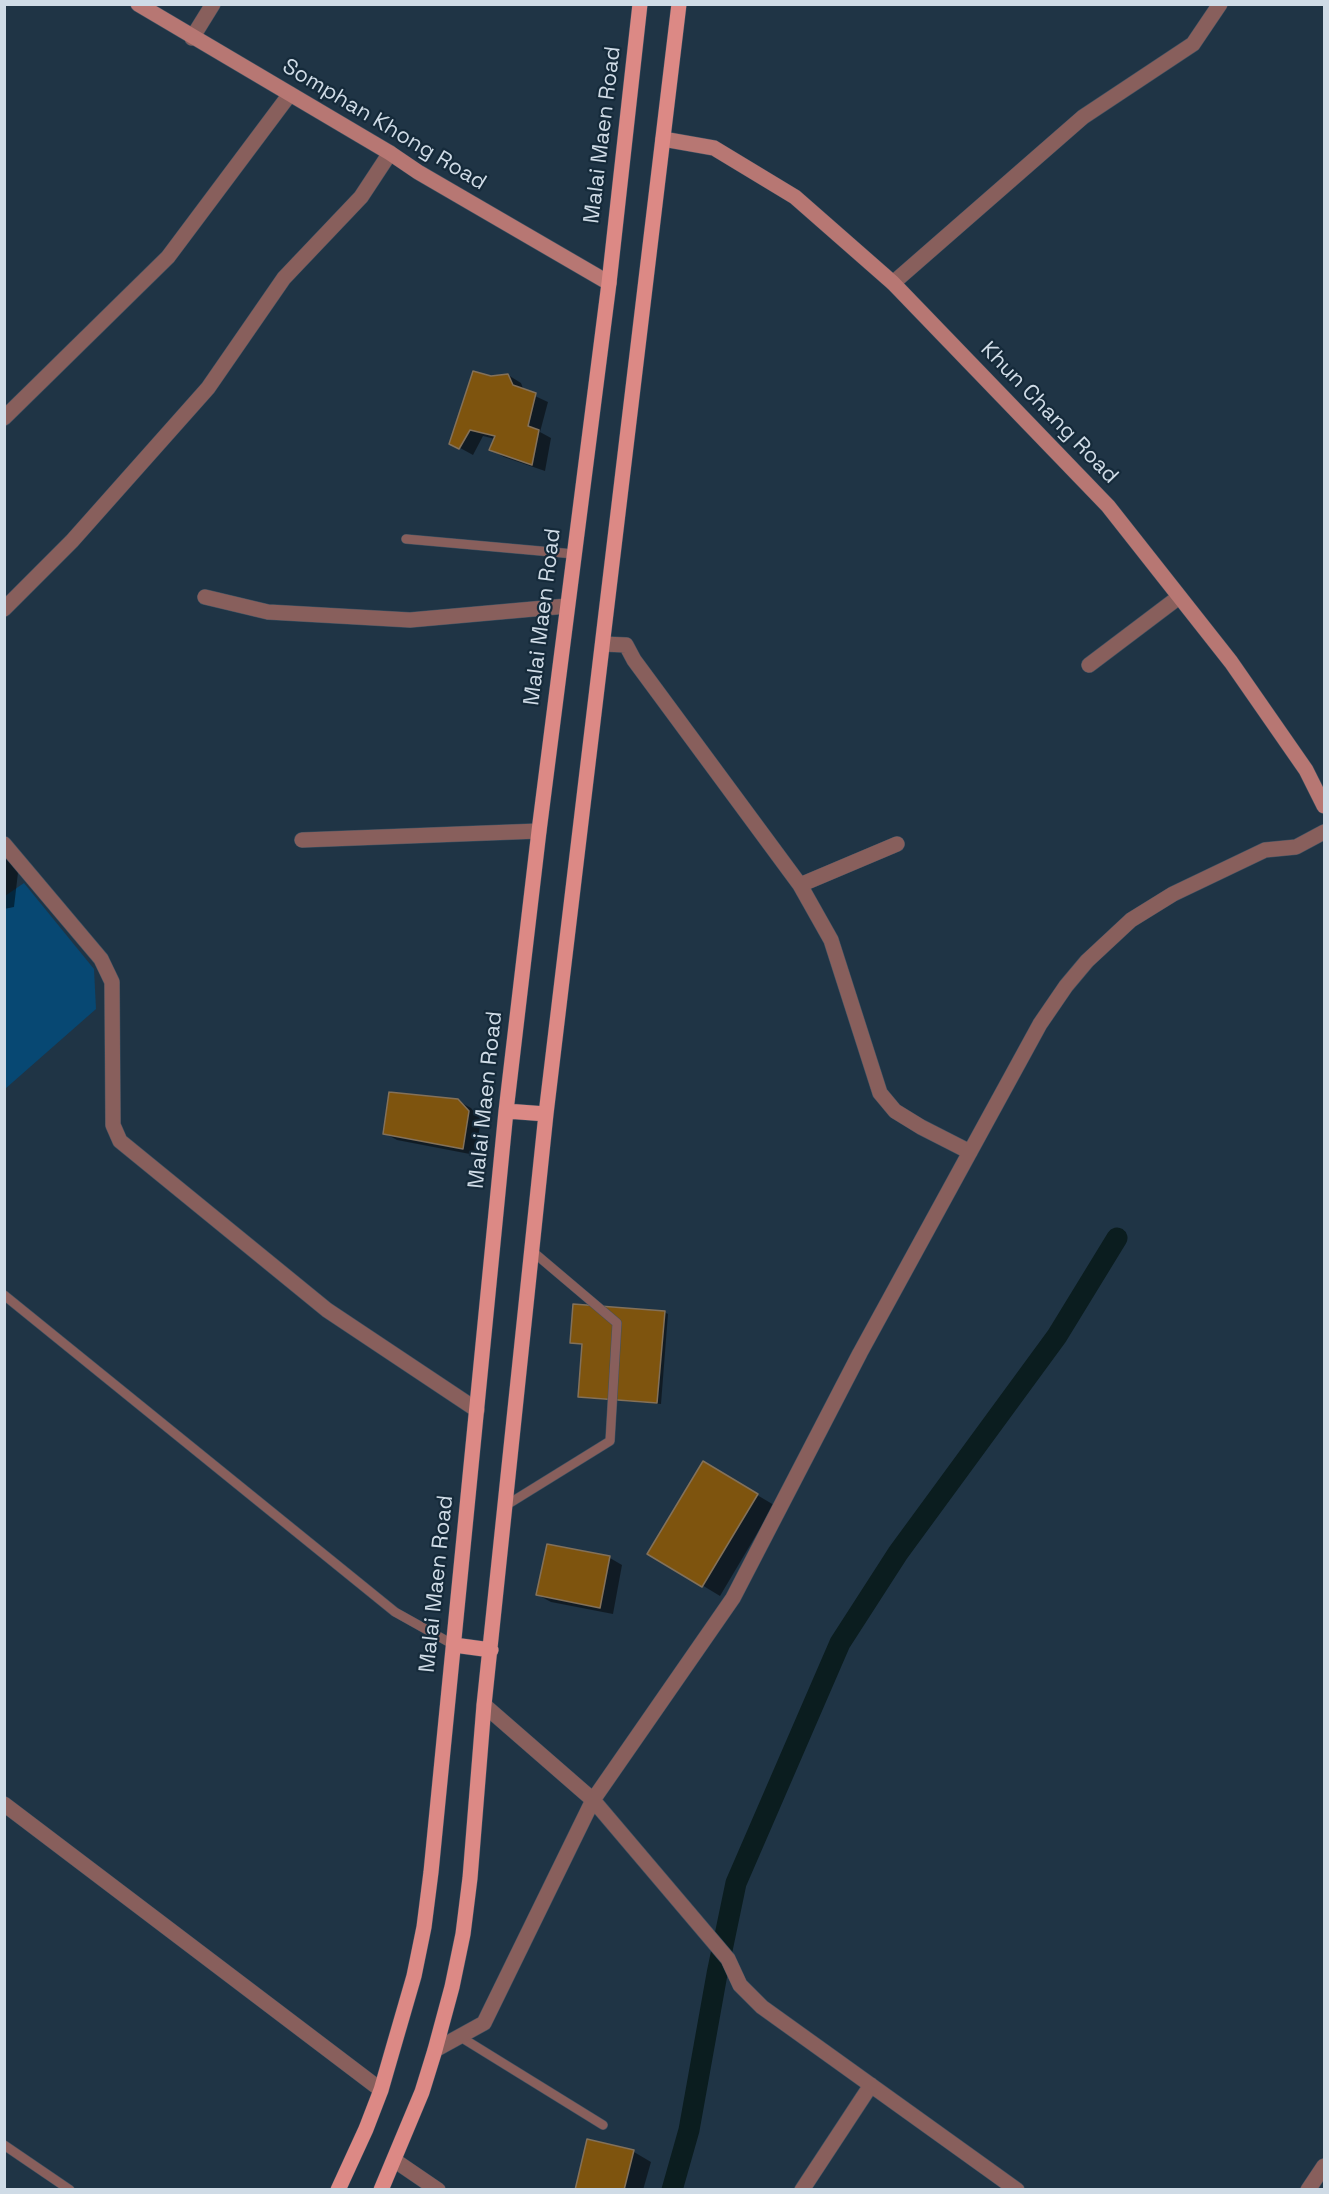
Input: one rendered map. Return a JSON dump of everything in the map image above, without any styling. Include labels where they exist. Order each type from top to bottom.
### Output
[{"type":"main road","name":"Somphan Khong Road","points":[[138,4],[390,153],[418,172],[609,283]]},
{"type":"main road","name":"Malai Maen Road","points":[[338,2190],[381,2090],[414,1976],[424,1927],[506,1111],[573,554],[609,283],[640,4]]},
{"type":"main road","points":[[381,2190],[422,2092],[452,1987],[464,1923],[470,1878],[484,1705],[546,1114],[679,4]]},
{"type":"main road","name":"Khun Chang Road","points":[[663,139],[714,148],[795,197],[893,283],[1108,506],[1231,662],[1299,760],[1324,806]]},
{"type":"main road","points":[[506,1111],[546,1114]]},
{"type":"main road","points":[[454,1645],[491,1650]]},
{"type":"street","points":[[192,38],[213,4]]},
{"type":"street","points":[[893,283],[1083,117],[1193,44],[1220,4]]},
{"type":"street","points":[[4,418],[168,257],[290,94]]},
{"type":"street","points":[[4,609],[72,541],[208,388],[284,278],[361,197],[390,153]]},
{"type":"street","points":[[205,597],[268,612],[410,620],[567,606]]},
{"type":"street","points":[[1089,665],[1179,597]]},
{"type":"street","points":[[603,644],[626,645],[634,660],[800,885],[831,940],[880,1093],[896,1111],[912,1122],[970,1152]]},
{"type":"street","points":[[302,840],[539,831]]},
{"type":"street","points":[[435,2050],[484,2023],[593,1800],[733,1598],[860,1353],[1040,1024],[1066,986],[1087,961],[1131,920],[1173,894],[1264,850],[1296,847],[1324,832]]},
{"type":"street","points":[[4,844],[101,959],[112,982],[113,1125],[120,1141],[327,1310],[477,1410]]},
{"type":"street","points":[[800,885],[897,844]]},
{"type":"street","points":[[484,1705],[593,1800],[728,1959],[740,1985],[762,2007],[871,2085],[1006,2187]]},
{"type":"street","points":[[4,1804],[381,2090]]},
{"type":"street","points":[[802,2190],[871,2085]]},
{"type":"street","points":[[394,2160],[438,2190]]},
{"type":"street","points":[[1308,2190],[1324,2166]]},
{"type":"lane","points":[[406,539],[573,554]]},
{"type":"lane","points":[[505,1506],[610,1441],[617,1323],[532,1251]]},
{"type":"lane","points":[[6,1299],[395,1612],[454,1645]]},
{"type":"lane","points":[[459,2036],[603,2125]]},
{"type":"lane","points":[[4,2145],[70,2190]]},
{"type":"shaded area","points":[[24,883],[94,969],[96,1009],[5,1089],[5,896]]},
{"type":"building","points":[[473,371],[491,376],[508,374],[513,385],[536,393],[528,426],[539,430],[532,465],[489,450],[495,436],[470,430],[459,449],[449,444]]},
{"type":"building","points":[[389,1092],[458,1099],[469,1111],[463,1149],[383,1134]]},
{"type":"building","points":[[573,1304],[665,1311],[657,1403],[578,1397],[582,1344],[570,1343]]},
{"type":"building","points":[[703,1461],[758,1494],[702,1587],[647,1554]]},
{"type":"building","points":[[547,1544],[610,1556],[600,1608],[536,1595]]},
{"type":"building","points":[[587,2139],[634,2150],[624,2190],[575,2190]]},
{"type":"waterway","points":[[672,2190],[689,2130],[736,1883],[840,1643],[898,1553],[1057,1336],[1117,1238]]}]
